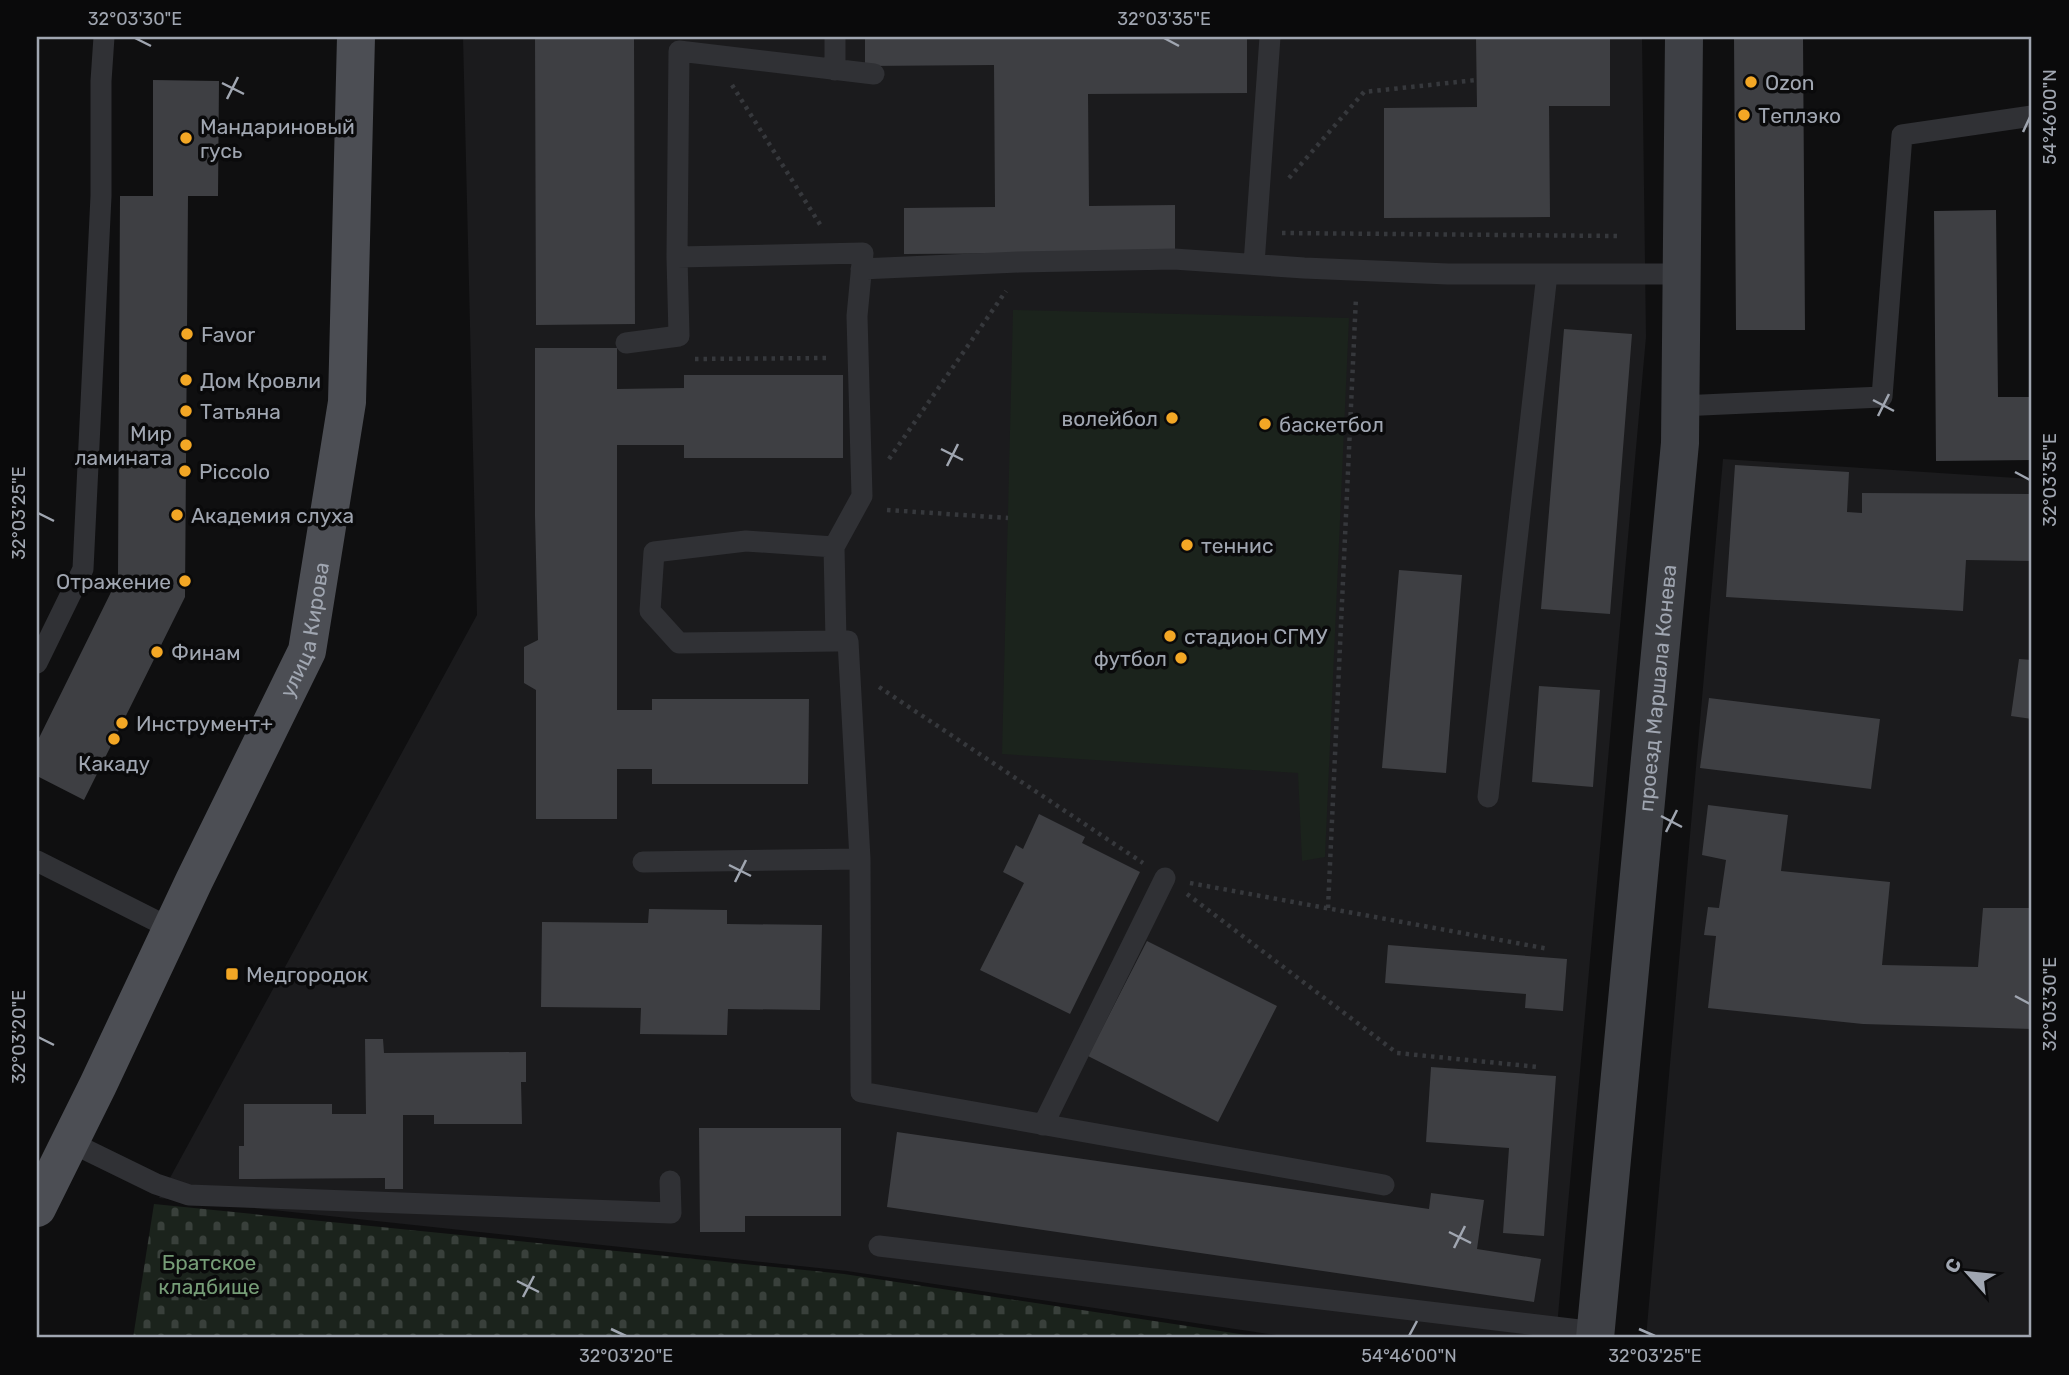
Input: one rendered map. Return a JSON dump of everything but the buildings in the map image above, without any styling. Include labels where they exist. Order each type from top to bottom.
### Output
[{"type":"main road","name":"улица Кирова","points":[[37,1208],[307,652],[347,402],[356,37]]},
{"type":"street","name":"проезд Маршала Конева","points":[[1595,1335],[1679,457],[1684,37]]},
{"type":"lane","points":[[37,663],[83,569],[101,196],[101,81],[104,37]]},
{"type":"lane","points":[[835,37],[835,70]]},
{"type":"lane","points":[[1254,264],[1270,37]]},
{"type":"lane","points":[[626,343],[679,336],[679,51],[874,74]]},
{"type":"lane","points":[[1681,406],[1882,397],[1902,135],[2032,116]]},
{"type":"lane","points":[[677,257],[863,253],[857,316],[862,496],[834,547],[836,641]]},
{"type":"lane","points":[[861,269],[1174,259],[1448,274],[1682,274]]},
{"type":"lane","points":[[1488,797],[1547,274]]},
{"type":"lane","points":[[834,547],[746,541],[654,552],[650,611],[679,643],[848,641],[860,859],[861,1092],[1384,1185]]},
{"type":"lane","points":[[643,862],[860,859]]},
{"type":"lane","points":[[37,861],[172,929]]},
{"type":"lane","points":[[1043,1125],[1166,878]]},
{"type":"lane","points":[[70,1142],[156,1184],[188,1195],[671,1213],[670,1181]]},
{"type":"lane","points":[[880,1246],[1595,1335]]},
{"type":"path","points":[[713,55],[839,253]]},
{"type":"path","points":[[1257,222],[1364,92],[1476,80]]},
{"type":"path","points":[[1257,222],[1617,236]]},
{"type":"path","points":[[886,464],[1027,262]]},
{"type":"path","points":[[1328,908],[1357,270]]},
{"type":"path","points":[[684,359],[858,357]]},
{"type":"path","points":[[855,509],[1008,518]]},
{"type":"path","points":[[849,668],[1166,878],[1397,1053],[1538,1067]]},
{"type":"path","points":[[1166,878],[1549,949]]},
{"type":"shaded area","points":[[463,37],[1642,37],[1646,337],[1556,1338],[1296,1338],[847,1271],[159,1198],[477,615]]},
{"type":"shaded area","points":[[1723,459],[2032,479],[2032,1338],[1646,1338]]},
{"type":"green space","name":"стадион СГМУ","points":[[1013,310],[1349,318],[1325,857],[1302,861],[1298,773],[1002,754]]},
{"type":"green space","name":"Братское кладбище","points":[[154,1204],[844,1274],[1266,1338],[133,1338]]},
{"type":"place","name":"Ozon","points":[[1751,82]]},
{"type":"place","name":"Теплэко","points":[[1744,115]]},
{"type":"place","name":"Мандариновый гусь","points":[[186,138]]},
{"type":"place","name":"Favor","points":[[187,334]]},
{"type":"place","name":"Дом Кровли","points":[[186,380]]},
{"type":"place","name":"Татьяна","points":[[186,411]]},
{"type":"place","name":"волейбол","points":[[1172,418]]},
{"type":"place","name":"баскетбол","points":[[1265,424]]},
{"type":"place","name":"Мир ламината","points":[[186,445]]},
{"type":"place","name":"Piccolo","points":[[185,471]]},
{"type":"place","name":"Академия слуха","points":[[177,515]]},
{"type":"place","name":"теннис","points":[[1187,545]]},
{"type":"place","name":"Отражение","points":[[185,581]]},
{"type":"place","name":"стадион СГМУ","points":[[1170,636]]},
{"type":"place","name":"Финам","points":[[157,652]]},
{"type":"place","name":"футбол","points":[[1181,658]]},
{"type":"place","name":"Инструмент+","points":[[122,723]]},
{"type":"place","name":"Какаду","points":[[114,739]]},
{"type":"place","name":"Медгородок","points":[[232,974]]}]
